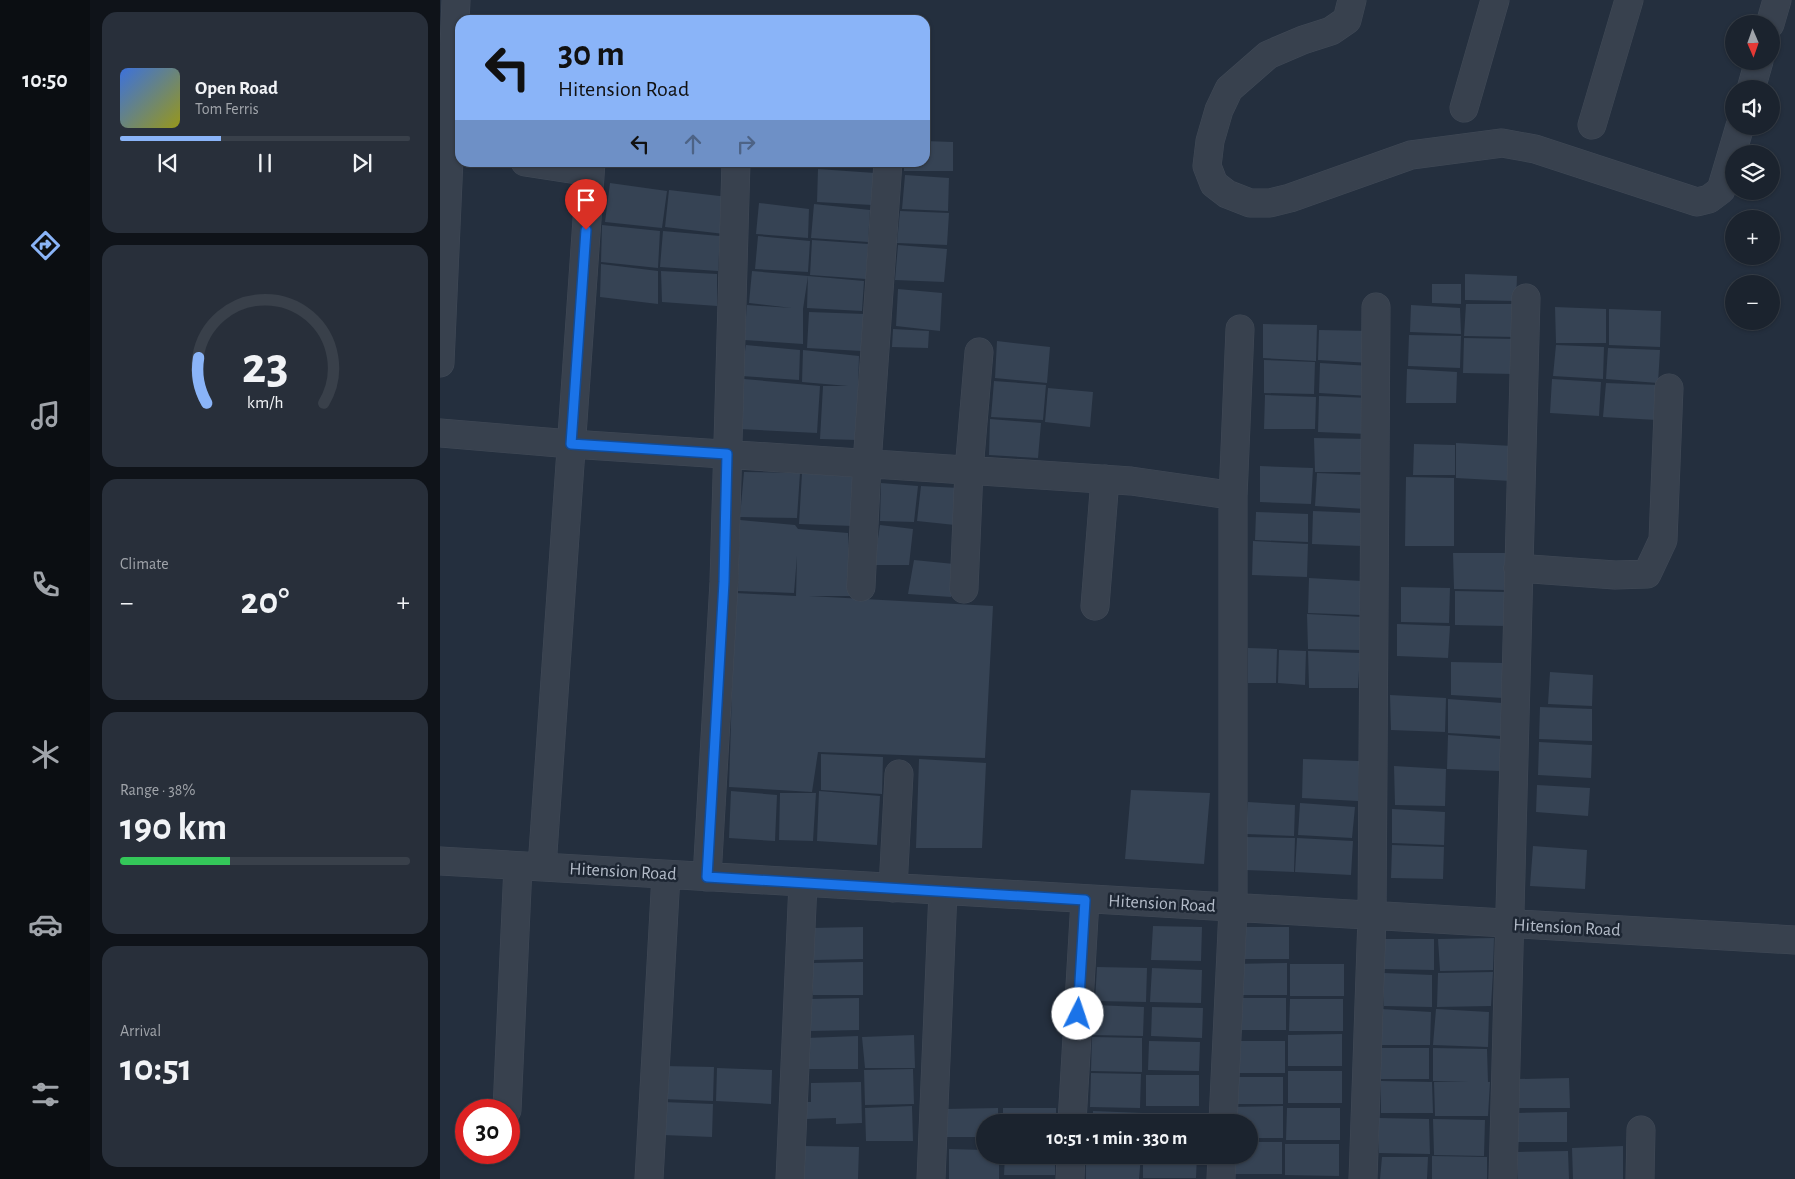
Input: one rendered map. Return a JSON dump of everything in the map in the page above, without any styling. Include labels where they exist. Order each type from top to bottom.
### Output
[{"type":"street","points":[[455,15],[456,0]]},
{"type":"street","points":[[1352,0],[1347,20],[1331,31],[1303,40],[1268,55],[1229,90],[1219,110],[1210,141],[1206,166],[1214,184],[1227,194],[1250,202],[1270,203],[1290,198],[1412,155],[1502,143],[1535,149],[1697,202],[1709,199],[1721,190],[1737,135]]},
{"type":"street","points":[[1464,108],[1495,0]]},
{"type":"street","points":[[1592,125],[1629,0]]},
{"type":"street","points":[[1773,15],[1777,0]]},
{"type":"street","points":[[440,363],[455,22]]},
{"type":"street","points":[[508,1099],[571,444],[590,167]]},
{"type":"street","points":[[707,877],[724,582],[736,167]]},
{"type":"street","points":[[861,587],[867,464],[888,167]]},
{"type":"street","points":[[1503,1179],[1526,298]]},
{"type":"street","points":[[1363,1179],[1372,917],[1376,307]]},
{"type":"street","points":[[1223,1114],[1233,909],[1233,498],[1240,328]]},
{"type":"street","points":[[964,590],[969,470],[980,352]]},
{"type":"street","points":[[1518,568],[1615,575],[1647,574],[1663,540],[1669,388]]},
{"type":"street","points":[[440,433],[571,444],[1141,482],[1229,495],[1233,498]]},
{"type":"street","points":[[1096,606],[1104,479]]},
{"type":"street","points":[[893,888],[899,774]]},
{"type":"street","name":"Hitension Road","points":[[440,862],[1795,940]]},
{"type":"street","points":[[649,1179],[666,875]]},
{"type":"street","points":[[790,1179],[803,883]]},
{"type":"street","points":[[931,1179],[943,891]]},
{"type":"street","points":[[1072,1114],[1085,900]]},
{"type":"street","points":[[1640,1179],[1641,1130]]},
{"type":"street","points":[[1070,1179],[1071,1164]]},
{"type":"street","points":[[1221,1179],[1222,1164]]},
{"type":"building","points":[[930,141],[953,142],[953,171],[904,171],[904,167],[930,167]]},
{"type":"building","points":[[818,169],[875,173],[872,205],[817,202]]},
{"type":"building","points":[[905,175],[949,178],[948,211],[902,209]]},
{"type":"building","points":[[610,183],[667,191],[662,228],[605,222]]},
{"type":"building","points":[[669,190],[728,197],[724,234],[665,227]]},
{"type":"building","points":[[759,203],[809,209],[808,238],[756,234]]},
{"type":"building","points":[[814,204],[870,210],[868,242],[811,238]]},
{"type":"building","points":[[900,211],[949,213],[947,245],[897,243]]},
{"type":"building","points":[[602,225],[660,231],[658,268],[601,262]]},
{"type":"building","points":[[663,231],[720,236],[718,271],[660,267]]},
{"type":"building","points":[[758,236],[810,241],[808,272],[755,269]]},
{"type":"building","points":[[812,240],[868,244],[866,279],[810,275]]},
{"type":"building","points":[[898,245],[947,249],[944,282],[895,280]]},
{"type":"building","points":[[601,264],[658,271],[658,304],[600,297]]},
{"type":"building","points":[[661,271],[717,274],[717,306],[662,302]]},
{"type":"building","points":[[752,271],[808,276],[803,309],[803,344],[744,340],[747,305],[792,308],[749,303]]},
{"type":"building","points":[[1465,274],[1517,276],[1516,301],[1465,300]]},
{"type":"building","points":[[808,276],[864,281],[862,311],[807,308]]},
{"type":"building","points":[[1432,284],[1461,284],[1461,304],[1432,303]]},
{"type":"building","points":[[898,289],[942,293],[940,331],[896,326]]},
{"type":"building","points":[[1466,304],[1517,304],[1516,337],[1464,336]]},
{"type":"building","points":[[1411,305],[1460,308],[1461,334],[1410,332]]},
{"type":"building","points":[[1555,307],[1606,309],[1606,343],[1556,343]]},
{"type":"building","points":[[1609,309],[1661,311],[1660,347],[1609,345]]},
{"type":"building","points":[[809,312],[865,314],[862,351],[807,348]]},
{"type":"building","points":[[1263,324],[1317,325],[1316,361],[1263,358]]},
{"type":"building","points":[[893,329],[929,331],[928,348],[892,347]]},
{"type":"building","points":[[1319,330],[1372,331],[1371,363],[1318,360]]},
{"type":"building","points":[[1409,335],[1461,336],[1460,368],[1408,366]]},
{"type":"building","points":[[1464,338],[1515,339],[1514,374],[1463,373]]},
{"type":"building","points":[[997,341],[1050,347],[1047,383],[995,378]]},
{"type":"building","points":[[746,345],[800,350],[799,380],[741,376]]},
{"type":"building","points":[[1556,345],[1604,347],[1603,379],[1553,376]]},
{"type":"building","points":[[1608,348],[1660,350],[1658,383],[1606,379]]},
{"type":"building","points":[[803,350],[859,356],[858,387],[861,387],[857,440],[820,439],[823,386],[848,386],[802,382]]},
{"type":"building","points":[[1264,360],[1315,362],[1314,394],[1264,393]]},
{"type":"building","points":[[1320,363],[1371,366],[1370,396],[1319,393]]},
{"type":"building","points":[[1407,369],[1457,372],[1456,403],[1406,403]]},
{"type":"building","points":[[744,379],[820,386],[817,433],[739,429]]},
{"type":"building","points":[[1552,379],[1601,382],[1599,416],[1550,413]]},
{"type":"building","points":[[994,381],[1046,385],[1043,420],[991,417]]},
{"type":"building","points":[[1606,383],[1659,385],[1657,420],[1603,417]]},
{"type":"building","points":[[1048,388],[1093,392],[1090,427],[1045,422]]},
{"type":"building","points":[[1265,395],[1316,397],[1315,429],[1264,429]]},
{"type":"building","points":[[1319,396],[1370,398],[1368,434],[1318,432]]},
{"type":"building","points":[[990,419],[1041,423],[1038,458],[989,455]]},
{"type":"building","points":[[1314,438],[1367,439],[1366,472],[1315,472]]},
{"type":"building","points":[[1456,443],[1513,446],[1511,481],[1456,478]]},
{"type":"building","points":[[1414,444],[1455,445],[1455,475],[1413,475]]},
{"type":"building","points":[[1260,466],[1313,468],[1311,504],[1260,502]]},
{"type":"building","points":[[744,472],[800,473],[797,518],[740,517]]},
{"type":"building","points":[[802,473],[856,474],[853,526],[799,524]]},
{"type":"building","points":[[1317,473],[1365,475],[1366,509],[1315,506]]},
{"type":"building","points":[[1406,477],[1454,478],[1454,546],[1405,546]]},
{"type":"building","points":[[881,483],[918,486],[914,522],[880,521]]},
{"type":"building","points":[[921,486],[959,488],[955,525],[917,521]]},
{"type":"building","points":[[1313,511],[1363,513],[1362,546],[1312,544]]},
{"type":"building","points":[[1256,512],[1308,514],[1308,542],[1255,540]]},
{"type":"building","points":[[740,520],[795,525],[798,529],[848,533],[851,596],[809,596],[993,606],[985,758],[818,752],[812,792],[729,787],[735,593],[796,596],[797,556],[794,593],[738,591]]},
{"type":"building","points":[[880,525],[913,529],[909,565],[874,565]]},
{"type":"building","points":[[1253,541],[1308,544],[1307,577],[1252,575]]},
{"type":"building","points":[[1453,553],[1507,553],[1506,590],[1454,589]]},
{"type":"building","points":[[914,560],[954,564],[951,597],[908,594]]},
{"type":"building","points":[[1309,578],[1362,581],[1361,615],[1308,613]]},
{"type":"building","points":[[1401,587],[1450,588],[1449,623],[1401,622]]},
{"type":"building","points":[[1455,591],[1507,592],[1506,626],[1455,625]]},
{"type":"building","points":[[1307,614],[1363,617],[1362,650],[1308,649]]},
{"type":"building","points":[[1397,624],[1450,626],[1448,658],[1397,656]]},
{"type":"building","points":[[1248,648],[1277,649],[1276,683],[1248,683]]},
{"type":"building","points":[[1279,650],[1306,651],[1305,685],[1278,683]]},
{"type":"building","points":[[1308,651],[1360,653],[1358,688],[1309,688]]},
{"type":"building","points":[[1451,662],[1504,663],[1503,698],[1451,695]]},
{"type":"building","points":[[1550,672],[1593,675],[1592,706],[1548,704]]},
{"type":"building","points":[[1390,695],[1446,698],[1445,732],[1391,730]]},
{"type":"building","points":[[1448,699],[1502,703],[1502,736],[1448,733]]},
{"type":"building","points":[[1540,707],[1592,709],[1592,741],[1539,739]]},
{"type":"building","points":[[1448,735],[1501,739],[1501,771],[1447,769]]},
{"type":"building","points":[[1539,742],[1592,745],[1591,778],[1538,775]]},
{"type":"building","points":[[821,754],[883,757],[882,794],[821,790]]},
{"type":"building","points":[[919,759],[986,763],[982,848],[916,848]]},
{"type":"building","points":[[1303,759],[1359,761],[1358,801],[1302,798]]},
{"type":"building","points":[[1394,766],[1446,769],[1445,806],[1395,805]]},
{"type":"building","points":[[1537,785],[1590,788],[1588,816],[1536,812]]},
{"type":"building","points":[[1131,790],[1210,793],[1204,864],[1125,859]]},
{"type":"building","points":[[731,791],[777,795],[775,841],[729,838]]},
{"type":"building","points":[[819,791],[880,796],[877,845],[817,841]]},
{"type":"building","points":[[780,793],[816,793],[813,841],[779,840]]},
{"type":"building","points":[[1248,802],[1295,805],[1294,836],[1246,834]]},
{"type":"building","points":[[1300,803],[1355,807],[1352,838],[1298,835]]},
{"type":"building","points":[[1392,809],[1445,812],[1444,845],[1392,843]]},
{"type":"building","points":[[1245,837],[1295,838],[1294,872],[1245,870]]},
{"type":"building","points":[[1297,838],[1353,841],[1351,875],[1295,872]]},
{"type":"building","points":[[1392,845],[1444,847],[1443,879],[1391,878]]},
{"type":"building","points":[[1533,846],[1587,850],[1585,889],[1530,886]]},
{"type":"building","points":[[1153,926],[1202,927],[1201,961],[1151,960]]},
{"type":"building","points":[[863,927],[863,959],[813,960],[810,928]]},
{"type":"building","points":[[1236,927],[1289,927],[1289,959],[1236,959]]},
{"type":"building","points":[[1494,938],[1493,970],[1440,971],[1438,939]]},
{"type":"building","points":[[1382,939],[1434,939],[1434,970],[1382,969]]},
{"type":"building","points":[[863,962],[863,995],[813,995],[811,963]]},
{"type":"building","points":[[1287,963],[1287,995],[1233,995],[1233,964]]},
{"type":"building","points":[[1290,964],[1344,964],[1344,996],[1290,996]]},
{"type":"building","points":[[1097,967],[1147,968],[1146,1002],[1095,1001]]},
{"type":"building","points":[[1152,968],[1202,970],[1201,1003],[1150,1002]]},
{"type":"building","points":[[1493,972],[1491,1006],[1437,1007],[1438,973]]},
{"type":"building","points":[[1384,973],[1432,975],[1432,1007],[1384,1006]]},
{"type":"building","points":[[859,998],[859,1030],[809,1031],[807,999]]},
{"type":"building","points":[[1232,998],[1286,998],[1286,1030],[1232,1030]]},
{"type":"building","points":[[1290,999],[1343,999],[1343,1031],[1289,1031]]},
{"type":"building","points":[[1093,1005],[1144,1007],[1143,1036],[1092,1035]]},
{"type":"building","points":[[1152,1007],[1203,1008],[1202,1038],[1151,1036]]},
{"type":"building","points":[[1381,1009],[1431,1012],[1430,1045],[1379,1045]]},
{"type":"building","points":[[1436,1009],[1489,1012],[1488,1047],[1433,1045]]},
{"type":"building","points":[[1342,1034],[1342,1066],[1288,1066],[1288,1035]]},
{"type":"building","points":[[914,1035],[915,1068],[865,1068],[862,1037]]},
{"type":"building","points":[[858,1036],[858,1069],[808,1069],[806,1038]]},
{"type":"building","points":[[1092,1037],[1142,1038],[1142,1072],[1091,1071]]},
{"type":"building","points":[[1149,1041],[1200,1042],[1199,1071],[1148,1070]]},
{"type":"building","points":[[1232,1041],[1285,1041],[1285,1073],[1231,1073]]},
{"type":"building","points":[[1379,1048],[1429,1048],[1429,1079],[1380,1079]]},
{"type":"building","points":[[1433,1048],[1487,1049],[1488,1082],[1490,1082],[1488,1116],[1435,1116],[1434,1082],[1468,1082],[1433,1081]]},
{"type":"building","points":[[664,1066],[714,1067],[713,1101],[662,1099]]},
{"type":"building","points":[[717,1068],[772,1070],[771,1104],[716,1101]]},
{"type":"building","points":[[913,1069],[914,1104],[865,1105],[864,1070]]},
{"type":"building","points":[[1288,1071],[1342,1071],[1342,1103],[1288,1103]]},
{"type":"building","points":[[1091,1073],[1141,1074],[1140,1108],[1090,1107]]},
{"type":"building","points":[[1146,1075],[1199,1075],[1199,1106],[1146,1106]]},
{"type":"building","points":[[1230,1077],[1283,1077],[1283,1104],[1230,1104]]},
{"type":"building","points":[[1569,1078],[1570,1108],[1519,1108],[1518,1079]]},
{"type":"building","points":[[1381,1081],[1432,1082],[1433,1113],[1381,1113]]},
{"type":"building","points":[[861,1082],[862,1123],[836,1124],[836,1118],[806,1119],[806,1102],[811,1102],[811,1083]]},
{"type":"building","points":[[663,1102],[713,1104],[712,1137],[663,1135]]},
{"type":"building","points":[[912,1106],[913,1141],[866,1141],[865,1108]]},
{"type":"building","points":[[1283,1106],[1283,1138],[1258,1138],[1258,1114],[1230,1114],[1230,1107]]},
{"type":"building","points":[[998,1108],[998,1114],[976,1114],[976,1137],[945,1137],[945,1109]]},
{"type":"building","points":[[1003,1108],[1056,1108],[1056,1114],[1003,1114]]},
{"type":"building","points":[[1287,1108],[1340,1108],[1340,1140],[1286,1140]]},
{"type":"building","points":[[1093,1111],[1143,1113],[1143,1114],[1093,1114]]},
{"type":"building","points":[[1567,1112],[1567,1142],[1517,1142],[1516,1113]]},
{"type":"building","points":[[1379,1118],[1429,1119],[1430,1154],[1379,1153]]},
{"type":"building","points":[[1433,1119],[1485,1120],[1484,1156],[1434,1155]]},
{"type":"building","points":[[1258,1142],[1282,1142],[1282,1174],[1229,1174],[1229,1164],[1258,1164]]},
{"type":"building","points":[[1285,1144],[1339,1144],[1339,1176],[1285,1175]]},
{"type":"building","points":[[804,1146],[859,1147],[858,1179],[804,1179]]},
{"type":"building","points":[[1623,1146],[1623,1179],[1573,1179],[1572,1148]]},
{"type":"building","points":[[949,1149],[976,1150],[976,1164],[999,1164],[999,1179],[949,1179]]},
{"type":"building","points":[[1568,1151],[1569,1179],[1518,1179],[1517,1152]]},
{"type":"building","points":[[1432,1156],[1487,1157],[1487,1179],[1432,1179]]},
{"type":"building","points":[[1382,1157],[1428,1157],[1427,1179],[1380,1179]]},
{"type":"building","points":[[1005,1164],[1055,1164],[1055,1175],[1004,1175]]},
{"type":"building","points":[[1086,1164],[1140,1164],[1139,1179],[1086,1179]]},
{"type":"building","points":[[1143,1164],[1197,1164],[1196,1178],[1143,1178]]},
{"type":"route","points":[[586,230],[571,444],[727,454],[724,582],[707,877],[1085,900],[1078,1014]]}]
